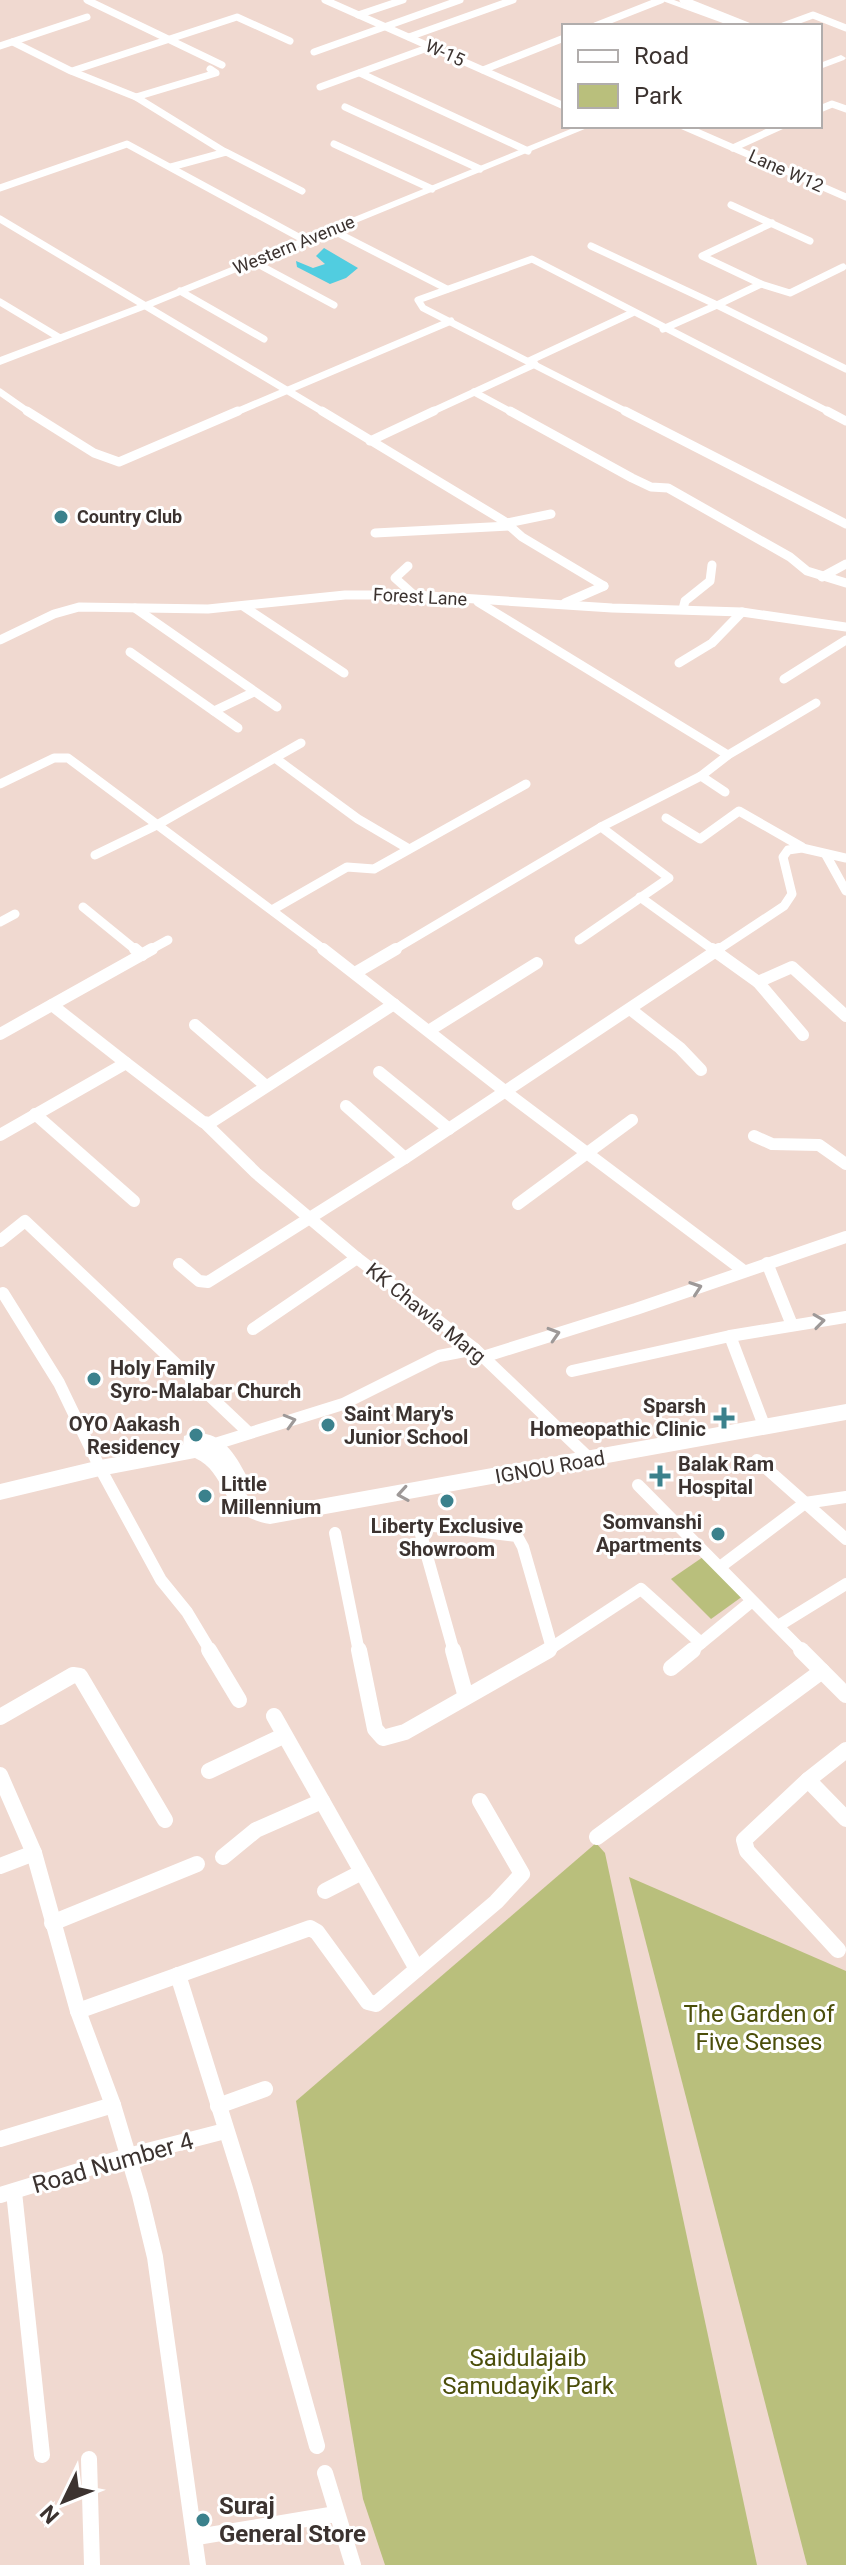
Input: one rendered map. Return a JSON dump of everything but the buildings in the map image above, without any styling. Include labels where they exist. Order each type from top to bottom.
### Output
[{"type":"street","points":[[87,0],[222,65]]},
{"type":"street","name":"W-15","points":[[325,0],[562,105]]},
{"type":"street","points":[[358,15],[403,0]]},
{"type":"street","points":[[314,52],[460,0]]},
{"type":"street","points":[[409,37],[513,0]]},
{"type":"street","points":[[600,24],[663,0],[734,24]]},
{"type":"street","points":[[683,0],[743,24]]},
{"type":"street","points":[[788,24],[813,15],[846,28]]},
{"type":"street","points":[[0,46],[87,17]]},
{"type":"street","points":[[72,71],[239,17],[290,41]]},
{"type":"street","points":[[483,70],[562,39]]},
{"type":"street","points":[[13,42],[136,97],[226,152],[302,191]]},
{"type":"street","points":[[320,87],[430,47]]},
{"type":"street","points":[[822,52],[844,57]]},
{"type":"street","points":[[822,65],[844,57]]},
{"type":"street","points":[[136,97],[216,74],[210,69]]},
{"type":"street","points":[[360,73],[528,151]]},
{"type":"street","points":[[822,108],[832,104],[846,109]]},
{"type":"street","points":[[345,107],[480,169]]},
{"type":"street","name":"Western Avenue","points":[[0,361],[147,305],[582,128]]},
{"type":"street","name":"Lane W12","points":[[688,128],[846,197]]},
{"type":"street","points":[[733,148],[777,128]]},
{"type":"street","points":[[0,188],[125,144],[306,241]]},
{"type":"street","points":[[334,144],[432,189]]},
{"type":"street","points":[[171,167],[226,152]]},
{"type":"street","points":[[731,205],[810,241]]},
{"type":"street","points":[[0,219],[5,226],[147,305],[604,586],[562,604]]},
{"type":"street","points":[[772,223],[702,257],[761,284],[790,293],[843,267]]},
{"type":"street","points":[[332,230],[447,289]]},
{"type":"street","points":[[591,246],[846,369]]},
{"type":"street","points":[[846,421],[532,259],[423,297],[418,303],[846,524]]},
{"type":"street","points":[[254,262],[334,305]]},
{"type":"street","points":[[663,329],[761,284]]},
{"type":"street","points":[[180,291],[264,339]]},
{"type":"street","points":[[0,302],[60,338]]},
{"type":"street","points":[[370,441],[632,313]]},
{"type":"street","points":[[0,392],[61,434],[113,462],[128,460],[451,321]]},
{"type":"street","points":[[833,363],[846,356]]},
{"type":"street","points":[[474,392],[632,478],[651,487],[665,487],[690,499],[790,557],[807,571],[846,583]]},
{"type":"street","points":[[375,533],[508,525],[551,514]]},
{"type":"street","points":[[822,577],[846,564]]},
{"type":"street","points":[[683,609],[685,601],[707,585],[712,565]]},
{"type":"street","points":[[408,566],[395,578],[414,595]]},
{"type":"street","name":"Forest Lane","points":[[0,640],[67,610],[92,606],[208,609],[345,595],[414,595],[742,612],[846,627]]},
{"type":"street","points":[[475,600],[728,755]]},
{"type":"street","points":[[243,606],[344,673]]},
{"type":"street","points":[[135,608],[277,707]]},
{"type":"street","points":[[679,663],[712,643],[742,612]]},
{"type":"street","points":[[784,679],[846,640]]},
{"type":"street","points":[[130,652],[238,728]]},
{"type":"street","points":[[214,711],[254,692]]},
{"type":"street","points":[[355,973],[601,827],[701,776],[728,755],[816,703]]},
{"type":"street","points":[[95,855],[157,825],[301,743]]},
{"type":"street","points":[[0,784],[49,760],[63,757],[272,910],[744,1271]]},
{"type":"street","points":[[275,758],[358,819],[409,849]]},
{"type":"street","points":[[701,776],[725,792]]},
{"type":"street","points":[[272,910],[347,867],[374,869],[526,784]]},
{"type":"street","points":[[666,818],[700,839],[739,811],[802,848],[846,858]]},
{"type":"street","points":[[579,940],[668,877],[601,827]]},
{"type":"street","points":[[179,1264],[205,1283],[507,1092],[788,903],[792,894],[784,855],[788,850],[802,848]]},
{"type":"street","points":[[826,855],[846,891]]},
{"type":"street","points":[[640,897],[758,982],[803,1035]]},
{"type":"street","points":[[83,907],[142,955]]},
{"type":"street","points":[[0,922],[15,914]]},
{"type":"street","points":[[0,1034],[168,940]]},
{"type":"street","points":[[430,1030],[537,963]]},
{"type":"street","points":[[758,982],[792,967],[846,1016]]},
{"type":"street","points":[[205,1123],[210,1123],[394,1004]]},
{"type":"street","name":"KK Chawla Marg","points":[[52,1005],[205,1123],[256,1173],[357,1258],[479,1353],[590,1459]]},
{"type":"street","points":[[630,1009],[680,1048],[701,1070]]},
{"type":"street","points":[[195,1025],[266,1086]]},
{"type":"street","points":[[0,1135],[126,1063]]},
{"type":"street","points":[[379,1072],[449,1129]]},
{"type":"street","points":[[346,1106],[405,1158]]},
{"type":"street","points":[[35,1114],[134,1201]]},
{"type":"street","points":[[518,1204],[632,1120]]},
{"type":"street","points":[[754,1136],[772,1144],[819,1145],[846,1164]]},
{"type":"street","points":[[0,1241],[25,1221],[249,1433]]},
{"type":"street","points":[[215,1444],[343,1404],[439,1356],[479,1353],[636,1309],[767,1263],[845,1241]]},
{"type":"street","points":[[253,1329],[357,1258]]},
{"type":"street","points":[[767,1263],[792,1325]]},
{"type":"street","points":[[3,1293],[59,1383],[98,1464],[161,1580],[187,1612],[239,1700]]},
{"type":"street","points":[[572,1371],[730,1336],[846,1317]]},
{"type":"street","points":[[730,1336],[765,1428]]},
{"type":"street","name":"IGNOU Road","points":[[252,1515],[270,1516],[846,1412]]},
{"type":"street","points":[[0,1492],[98,1464],[205,1439],[215,1444],[248,1496],[252,1515]]},
{"type":"street","points":[[0,1481],[187,1450],[203,1451],[252,1515]]},
{"type":"street","points":[[757,1460],[846,1539]]},
{"type":"street","points":[[638,1485],[846,1695]]},
{"type":"street","points":[[720,1567],[805,1503],[846,1497]]},
{"type":"street","points":[[466,1697],[418,1524],[517,1536],[523,1547],[552,1648]]},
{"type":"street","points":[[335,1533],[375,1729],[380,1736],[392,1737],[466,1697],[552,1648],[641,1589],[701,1643]]},
{"type":"street","points":[[778,1626],[846,1584]]},
{"type":"street","points":[[671,1668],[752,1601]]},
{"type":"street","points":[[597,1837],[822,1671]]},
{"type":"street","points":[[0,1717],[73,1675],[80,1676],[165,1820]]},
{"type":"street","points":[[274,1716],[417,1969]]},
{"type":"street","points":[[209,1771],[283,1736]]},
{"type":"street","points":[[838,1950],[747,1851],[744,1840],[808,1780],[846,1750]]},
{"type":"street","points":[[0,1775],[34,1853],[78,2011],[113,2105],[155,2257],[182,2459],[197,2537],[198,2565]]},
{"type":"street","points":[[808,1780],[846,1819]]},
{"type":"street","points":[[223,1857],[256,1830],[322,1801]]},
{"type":"street","points":[[78,2011],[310,1928],[317,1932],[368,2002],[374,2005],[496,1902],[522,1874],[480,1801]]},
{"type":"street","points":[[0,1866],[34,1853]]},
{"type":"street","points":[[52,1923],[197,1864]]},
{"type":"street","points":[[325,1891],[362,1872]]},
{"type":"street","points":[[178,1975],[245,2189],[317,2446]]},
{"type":"street","points":[[218,2106],[265,2089]]},
{"type":"street","points":[[1,2137],[113,2105]]},
{"type":"street","name":"Road Number 4","points":[[7,2194],[128,2156],[225,2131]]},
{"type":"street","points":[[7,2194],[42,2455]]},
{"type":"street","points":[[89,2459],[92,2565]]},
{"type":"street","points":[[325,2473],[353,2565]]},
{"type":"street","points":[[197,2537],[336,2514]]},
{"type":"green space","points":[[703,1557],[743,1596],[711,1619],[671,1579]]},
{"type":"green space","name":"Saidulajaib Samudayik Park","points":[[596,1843],[605,1853],[757,2565],[385,2565],[363,2499],[296,2101]]},
{"type":"green space","name":"The Garden of Five Senses","points":[[629,1877],[846,1971],[846,2565],[807,2565]]},
{"type":"water","points":[[324,248],[358,268],[346,278],[330,284],[297,267],[296,261],[313,268],[325,264],[316,256]]},
{"type":"place","name":"Country Club","points":[[61,517]]},
{"type":"place","name":"Holy Family Syro-Malabar Church","points":[[94,1379]]},
{"type":"place","name":"Sparsh Homeopathic Clinic","points":[[724,1418]]},
{"type":"place","name":"Saint Mary's Junior School","points":[[328,1425]]},
{"type":"place","name":"OYO Aakash Residency","points":[[196,1435]]},
{"type":"place","name":"Balak Ram Hospital","points":[[660,1476]]},
{"type":"place","name":"Little Millennium","points":[[205,1496]]},
{"type":"place","name":"Liberty Exclusive Showroom","points":[[447,1501]]},
{"type":"place","name":"Somvanshi Apartments","points":[[718,1534]]},
{"type":"place","name":"Suraj General Store","points":[[203,2520]]}]
